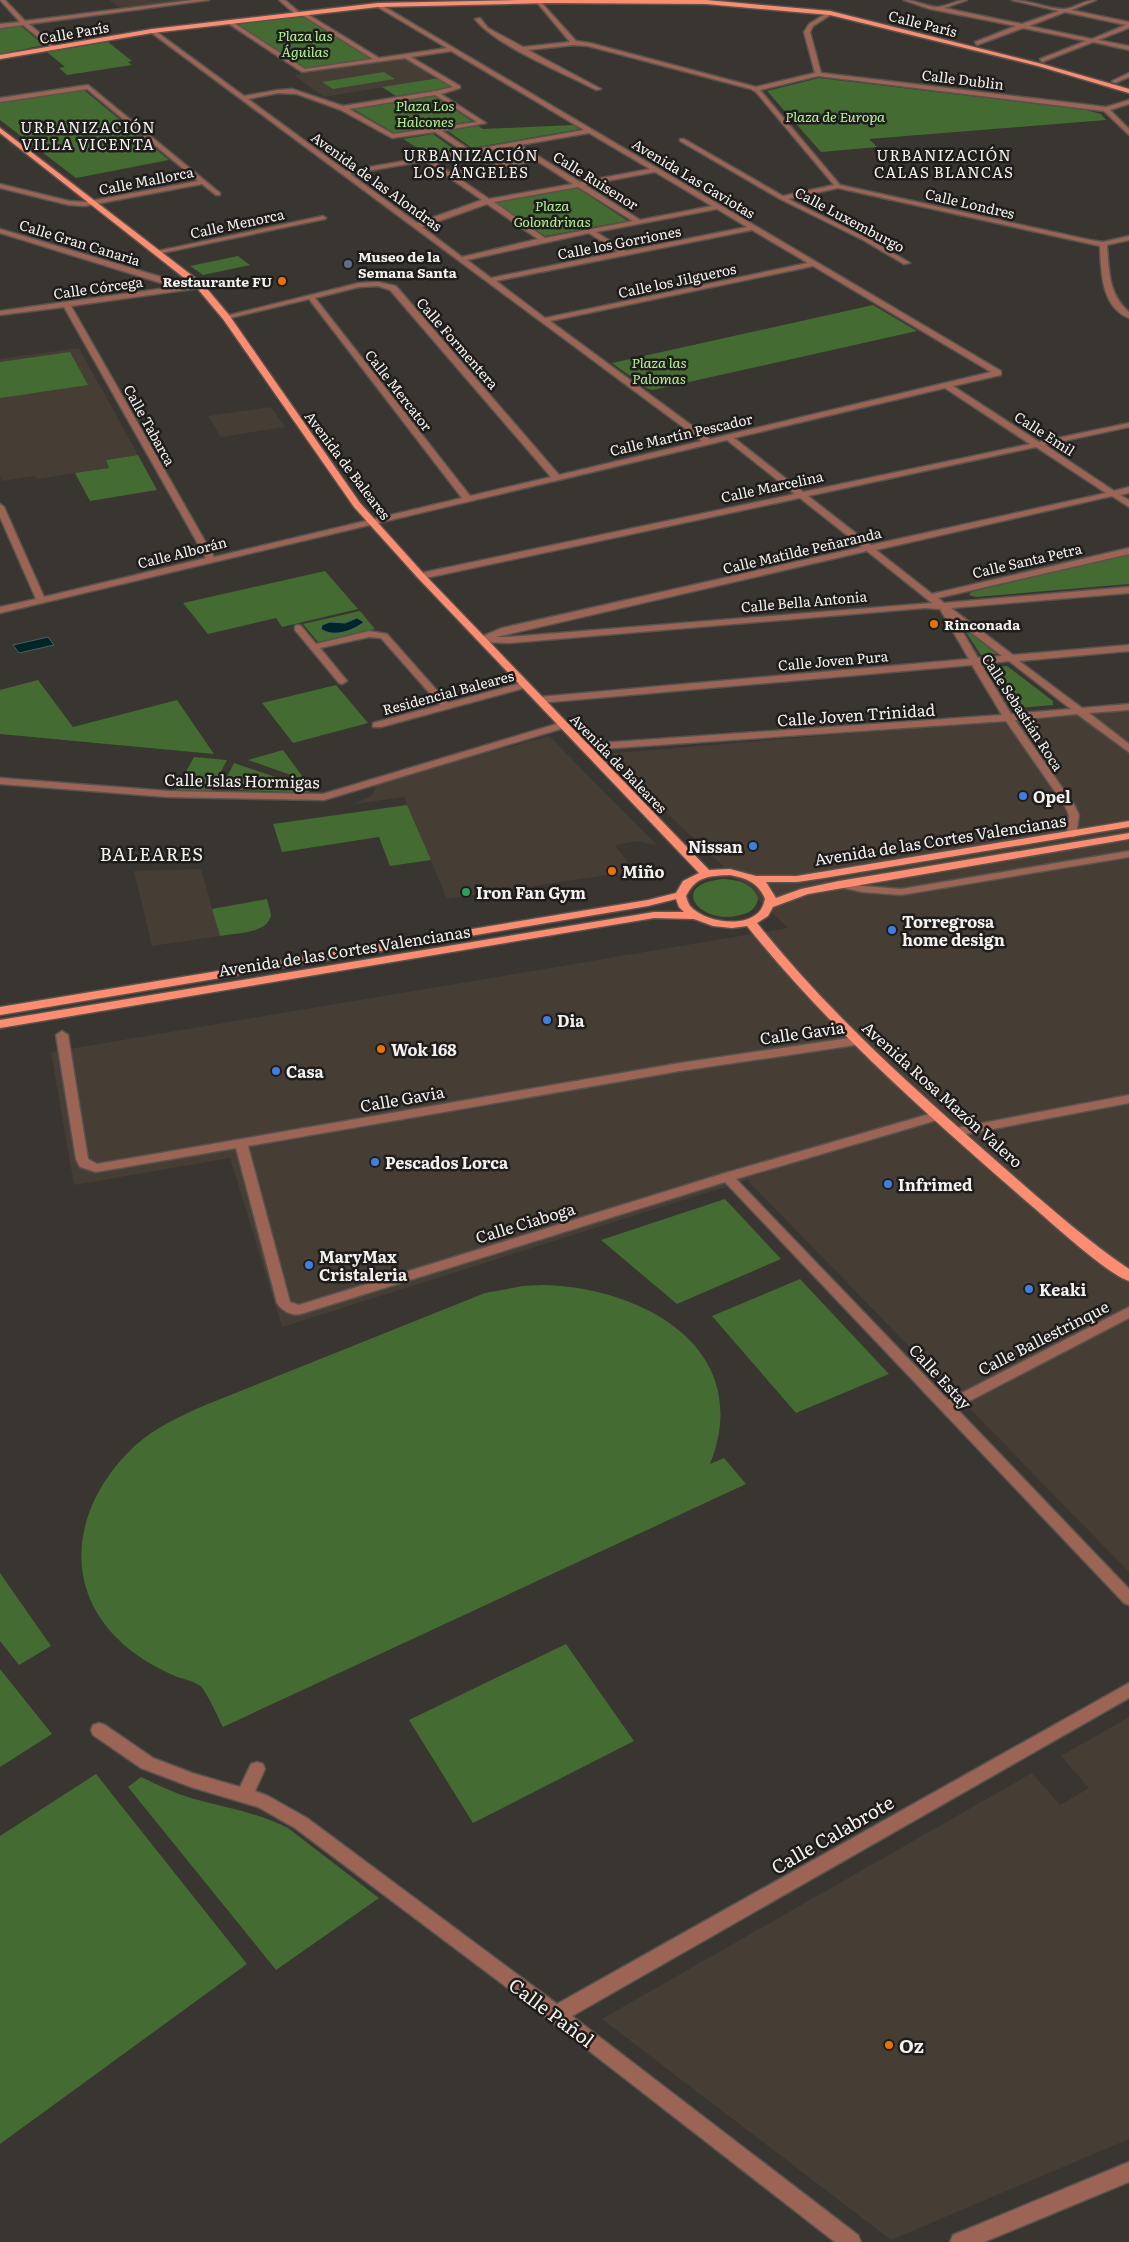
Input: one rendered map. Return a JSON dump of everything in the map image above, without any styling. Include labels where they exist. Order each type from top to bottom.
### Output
[{"type":"main road","name":"Calle París","points":[[0,57],[172,26],[402,0]]},
{"type":"main road","name":"Calle París","points":[[734,0],[832,11],[977,43],[1129,85]]},
{"type":"main road","name":"Calle París","points":[[299,13],[376,4],[441,1],[706,1],[832,11],[1029,62],[1042,61],[1129,92]]},
{"type":"main road","name":"Avenida de Baleares","points":[[0,130],[200,286],[226,317],[357,505],[421,576],[706,874]]},
{"type":"main road","name":"Avenida de las Cortes Valencianas","points":[[755,879],[797,879],[1129,824]]},
{"type":"main road","name":"Avenida de las Cortes Valencianas","points":[[770,904],[806,891],[839,884],[1129,836]]},
{"type":"main road","points":[[730,872],[755,879],[762,883],[770,894],[770,904],[759,917],[749,921],[738,924],[714,923],[693,916],[681,902],[680,895],[683,887],[690,880],[706,874],[730,872]]},
{"type":"main road","name":"Avenida de las Cortes Valencianas","points":[[0,1010],[648,903],[680,895]]},
{"type":"main road","name":"Avenida de las Cortes Valencianas","points":[[0,1024],[654,915],[693,916]]},
{"type":"main road","name":"Avenida Rosa Mazón Valero","points":[[749,921],[856,1041],[937,1116],[1081,1240],[1127,1274]]},
{"type":"street","points":[[2,0],[24,23],[54,48]]},
{"type":"street","points":[[0,26],[206,0]]},
{"type":"street","points":[[282,0],[299,13],[378,60]]},
{"type":"street","points":[[907,0],[936,8],[1129,48]]},
{"type":"street","points":[[936,8],[964,0]]},
{"type":"street","points":[[1015,0],[1129,25]]},
{"type":"street","points":[[977,43],[1093,0]]},
{"type":"street","points":[[538,1],[574,43]]},
{"type":"street","name":"Avenida Las Gaviotas","points":[[376,4],[998,373]]},
{"type":"street","points":[[522,49],[574,43],[588,44],[756,89],[818,74],[807,32],[811,25],[832,11]]},
{"type":"street","points":[[478,19],[482,26],[598,89]]},
{"type":"street","points":[[226,20],[304,71],[452,49]]},
{"type":"street","points":[[1042,61],[1129,25]]},
{"type":"street","name":"Avenida de las Alondras","points":[[152,31],[708,441]]},
{"type":"street","points":[[343,108],[436,93],[458,87],[406,56]]},
{"type":"street","name":"Calle Dublin","points":[[818,74],[1106,109]]},
{"type":"street","points":[[1114,80],[1129,75]]},
{"type":"street","name":"Calle Mallorca","points":[[0,100],[88,87],[218,194]]},
{"type":"street","points":[[756,89],[838,186]]},
{"type":"street","points":[[243,98],[286,91],[298,92],[323,103],[343,108],[389,136],[486,125],[436,93]]},
{"type":"street","points":[[1129,102],[1106,109],[1129,134]]},
{"type":"street","points":[[437,130],[469,152]]},
{"type":"street","points":[[345,173],[589,131]]},
{"type":"street","name":"Calle Luxemburgo","points":[[682,140],[782,198],[865,239],[906,263]]},
{"type":"street","name":"Calle Ruisenor","points":[[514,144],[639,222]]},
{"type":"street","points":[[426,159],[544,240]]},
{"type":"street","points":[[448,174],[537,159]]},
{"type":"street","points":[[417,226],[487,202],[656,170]]},
{"type":"street","name":"Calle Mallorca","points":[[0,186],[69,202],[93,204],[203,182]]},
{"type":"street","name":"Calle Luxemburgo","points":[[782,198],[838,186]]},
{"type":"street","name":"Calle Londres","points":[[838,186],[1081,241],[1104,244]]},
{"type":"street","points":[[461,259],[544,240],[718,207]]},
{"type":"street","name":"Calle Menorca","points":[[157,252],[323,218]]},
{"type":"street","name":"Calle los Gorriones","points":[[490,280],[753,228]]},
{"type":"street","name":"Calle Gran Canaria","points":[[0,231],[165,281],[181,288]]},
{"type":"street","points":[[590,231],[624,254]]},
{"type":"street","points":[[1129,238],[1104,244],[1109,296],[1115,305],[1129,316]]},
{"type":"street","name":"Calle los Jilgueros","points":[[544,320],[815,264]]},
{"type":"street","name":"Calle Formentera","points":[[226,317],[365,284],[384,284],[393,288],[556,477]]},
{"type":"street","name":"Calle Córcega","points":[[0,313],[200,286]]},
{"type":"street","name":"Calle Mercator","points":[[311,297],[467,498]]},
{"type":"street","name":"Calle Tabarca","points":[[66,304],[210,560]]},
{"type":"street","name":"Calle Martín Pescador","points":[[371,521],[998,373]]},
{"type":"street","name":"Calle Emil","points":[[946,385],[1129,504]]},
{"type":"street","name":"Calle Marcelina","points":[[421,576],[1129,425]]},
{"type":"street","points":[[728,437],[942,606],[1129,749]]},
{"type":"street","name":"Calle Matilde Peñaranda","points":[[481,639],[502,631],[1129,490]]},
{"type":"street","points":[[0,507],[41,600]]},
{"type":"street","name":"Calle Alborán","points":[[0,610],[371,521]]},
{"type":"street","name":"Calle Santa Petra","points":[[931,597],[1129,551]]},
{"type":"street","name":"Calle Bella Antonia","points":[[481,639],[509,640],[918,605],[942,606],[1129,590]]},
{"type":"street","name":"Calle Sebastián Roca","points":[[942,606],[1009,718],[1070,806],[1074,815],[1072,834]]},
{"type":"street","points":[[298,628],[342,681]]},
{"type":"street","points":[[314,647],[369,634],[384,636],[446,706]]},
{"type":"street","name":"Calle Joven Pura","points":[[540,700],[1129,648]]},
{"type":"street","name":"Residencial Baleares","points":[[377,725],[525,685]]},
{"type":"street","name":"Calle Joven Trinidad","points":[[585,747],[1009,718],[1129,707]]},
{"type":"street","name":"Calle Islas Hormigas","points":[[0,781],[168,794],[324,797],[563,725]]},
{"type":"street","name":"Avenida de las Cortes Valencianas","points":[[839,884],[875,891],[901,892],[1129,854]]},
{"type":"street","name":"Calle Gavia","points":[[62,1035],[82,1159],[85,1164],[100,1167],[680,1067],[856,1041]]},
{"type":"street","points":[[956,1132],[1129,1098]]},
{"type":"street","name":"Calle Ciaboga","points":[[241,1143],[284,1303],[288,1308],[295,1310],[312,1307],[727,1177],[937,1116]]},
{"type":"street","name":"Calle Estay","points":[[727,1177],[1129,1599]]},
{"type":"street","name":"Calle Ballestrinque","points":[[946,1407],[1129,1312]]},
{"type":"street","name":"Calle Calabrote","points":[[556,2015],[1129,1690]]},
{"type":"street","name":"Calle Pañol","points":[[99,1730],[127,1751],[169,1772],[245,1794],[280,1810],[301,1823],[556,2015],[851,2242]]},
{"type":"street","points":[[245,1794],[257,1769]]},
{"type":"street","points":[[960,2242],[1129,2172]]},
{"type":"shaded area","points":[[109,0],[191,0],[123,9]]},
{"type":"shaded area","points":[[404,58],[439,78],[324,97],[294,75]]},
{"type":"shaded area","points":[[79,348],[138,455],[106,460],[109,468],[36,479],[35,476],[2,481],[0,476],[0,359]]},
{"type":"shaded area","points":[[271,407],[285,427],[221,437],[208,416]]},
{"type":"shaded area","points":[[1129,710],[1129,1572],[747,1180],[282,1327],[230,1158],[74,1185],[51,1052],[788,928],[605,754]]},
{"type":"shaded area","points":[[549,736],[657,845],[637,841],[615,845],[634,871],[447,899],[404,797],[354,804],[371,796],[375,790],[375,784]]},
{"type":"shaded area","points":[[201,869],[220,936],[152,946],[134,871]]},
{"type":"shaded area","points":[[1129,1717],[1129,2139],[891,2240],[602,2019],[1032,1773],[1060,1805],[1089,1788],[1061,1756]]},
{"type":"green space","name":"Plaza las Águilas","points":[[302,16],[372,59],[305,69],[236,23]]},
{"type":"green space","points":[[21,26],[44,45],[0,54],[0,28]]},
{"type":"green space","points":[[108,42],[132,61],[128,62],[132,65],[67,75],[59,68],[65,67],[47,52]]},
{"type":"green space","points":[[384,72],[395,79],[333,89],[322,82]]},
{"type":"green space","points":[[439,78],[453,87],[396,96],[382,87]]},
{"type":"green space","name":"Plaza de Europa","points":[[819,78],[1086,110],[1101,114],[1106,120],[869,139],[877,147],[821,152],[767,91]]},
{"type":"green space","points":[[84,89],[169,160],[76,178],[0,120],[0,103]]},
{"type":"green space","name":"Plaza Los Halcones","points":[[432,95],[472,121],[396,134],[353,109]]},
{"type":"green space","points":[[573,125],[580,129],[472,148],[448,131],[478,126],[483,129]]},
{"type":"green space","points":[[433,134],[455,150],[429,155],[403,139]]},
{"type":"green space","name":"Plaza Golondrinas","points":[[576,187],[628,221],[592,227],[580,220],[574,222],[584,229],[545,236],[496,203]]},
{"type":"green space","points":[[238,256],[250,265],[203,275],[190,266]]},
{"type":"green space","name":"Plaza las Palomas","points":[[873,305],[917,331],[653,390],[648,389],[612,363]]},
{"type":"green space","points":[[70,352],[88,385],[0,398],[0,362]]},
{"type":"green space","points":[[138,455],[157,490],[90,501],[75,473],[109,468],[106,460]]},
{"type":"green space","points":[[1129,554],[1129,584],[976,597],[969,595],[971,592]]},
{"type":"green space","points":[[325,571],[358,609],[282,627],[276,618],[208,634],[183,603]]},
{"type":"green space","points":[[360,611],[375,629],[318,642],[303,624]]},
{"type":"green space","points":[[963,628],[965,628],[997,654],[981,655]]},
{"type":"green space","points":[[1007,666],[1053,701],[1053,705],[1020,708],[1017,706],[992,667]]},
{"type":"green space","points":[[38,680],[73,727],[177,700],[214,754],[0,734],[0,690]]},
{"type":"green space","points":[[336,685],[368,723],[293,743],[262,703]]},
{"type":"green space","points":[[283,750],[305,780],[248,760]]},
{"type":"green space","points":[[194,757],[227,760],[211,791],[176,790]]},
{"type":"green space","points":[[234,763],[305,787],[310,791],[306,793],[221,789]]},
{"type":"green space","points":[[407,805],[431,860],[390,866],[379,837],[282,852],[273,824]]},
{"type":"green space","points":[[723,879],[739,881],[752,889],[758,898],[756,905],[744,914],[725,917],[713,915],[702,910],[696,903],[693,895],[696,888],[706,882]]},
{"type":"green space","points":[[267,899],[271,915],[269,921],[264,926],[250,932],[220,936],[212,909]]},
{"type":"green space","points":[[725,1199],[781,1259],[677,1304],[601,1240]]},
{"type":"green space","points":[[800,1279],[889,1374],[796,1413],[712,1316]]},
{"type":"green space","points":[[542,1285],[580,1289],[617,1298],[651,1312],[681,1332],[703,1357],[717,1387],[720,1423],[710,1464],[724,1458],[746,1484],[223,1727],[199,1685],[177,1677],[138,1656],[117,1638],[98,1615],[87,1590],[82,1564],[83,1538],[89,1512],[101,1488],[117,1465],[137,1444],[152,1432],[203,1406],[485,1293],[523,1286]]},
{"type":"green space","points":[[0,1573],[51,1646],[19,1665],[0,1641]]},
{"type":"green space","points":[[566,1644],[634,1741],[473,1823],[409,1720]]},
{"type":"green space","points":[[0,1669],[52,1734],[0,1767]]},
{"type":"green space","points":[[96,1774],[247,1964],[0,2144],[0,1836]]},
{"type":"green space","points":[[141,1777],[185,1796],[253,1814],[288,1828],[379,1898],[276,1970],[128,1787]]},
{"type":"water","points":[[357,618],[364,622],[349,631],[331,633],[321,629],[322,625],[330,622],[345,623]]},
{"type":"water","points":[[48,637],[54,645],[19,653],[13,645]]},
{"type":"place","name":"Museo de la Semana Santa","points":[[348,264]]},
{"type":"place","name":"Restaurante FU","points":[[282,281]]},
{"type":"place","name":"Rinconada","points":[[934,624]]},
{"type":"place","name":"Opel","points":[[1023,796]]},
{"type":"place","name":"Nissan","points":[[753,846]]},
{"type":"place","name":"Miño","points":[[612,871]]},
{"type":"place","name":"Iron Fan Gym","points":[[466,892]]},
{"type":"place","name":"Torregrosa home design","points":[[892,930]]},
{"type":"place","name":"Dia","points":[[547,1020]]},
{"type":"place","name":"Wok 168","points":[[381,1049]]},
{"type":"place","name":"Casa","points":[[276,1071]]},
{"type":"place","name":"Pescados Lorca","points":[[375,1162]]},
{"type":"place","name":"Infrimed","points":[[888,1184]]},
{"type":"place","name":"MaryMax Cristaleria","points":[[309,1265]]},
{"type":"place","name":"Keaki","points":[[1029,1289]]},
{"type":"place","name":"Oz","points":[[889,2045]]},
{"type":"district","name":"URBANIZACIÓN VILLA VICENTA","points":[[88,134]]},
{"type":"district","name":"URBANIZACIÓN LOS ÁNGELES","points":[[471,162]]},
{"type":"district","name":"URBANIZACIÓN CALAS BLANCAS","points":[[944,162]]},
{"type":"district","name":"BALEARES","points":[[152,853]]}]
